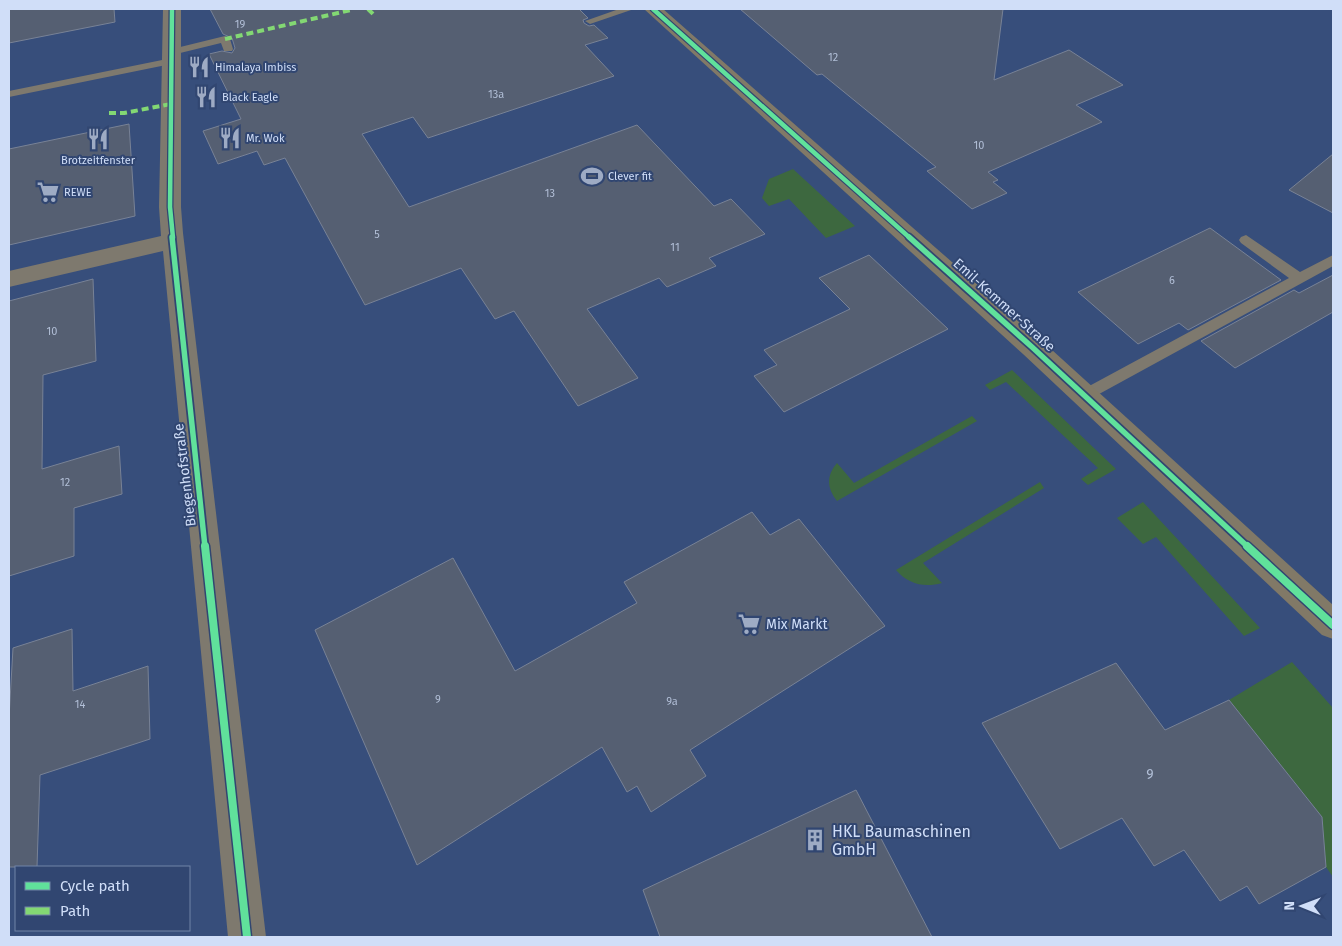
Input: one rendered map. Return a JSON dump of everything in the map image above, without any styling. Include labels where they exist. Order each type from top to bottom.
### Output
[{"type":"street","name":"Biegenhofstraße","points":[[172,9],[170,206],[247,937]]},
{"type":"street","name":"Emil-Kemmer-Straße","points":[[653,9],[1085,395],[1333,626]]},
{"type":"street","points":[[9,280],[173,241]]},
{"type":"lane","points":[[590,21],[629,9]]},
{"type":"lane","points":[[9,94],[172,56],[225,39],[228,49]]},
{"type":"lane","points":[[1246,240],[1300,278]]},
{"type":"lane","points":[[1085,395],[1333,260]]},
{"type":"shaded area","points":[[9,9],[1333,9],[1333,937],[9,937]]},
{"type":"green space","points":[[793,169],[855,226],[826,238],[789,199],[769,206],[762,198],[769,179]]},
{"type":"green space","points":[[1012,370],[1116,469],[1088,485],[1081,479],[1098,468],[1006,382],[990,390],[985,385]]},
{"type":"green space","points":[[972,416],[977,421],[837,501],[831,491],[830,477],[837,463],[854,483]]},
{"type":"green space","points":[[1040,482],[1044,488],[923,563],[942,583],[917,584],[906,579],[896,570]]},
{"type":"green space","points":[[1143,502],[1260,628],[1244,636],[1156,537],[1143,544],[1117,518]]},
{"type":"green space","points":[[1292,662],[1333,708],[1333,877],[1326,867],[1322,817],[1229,700]]},
{"type":"building","points":[[9,9],[114,9],[115,22],[9,43]]},
{"type":"building","points":[[210,9],[579,9],[588,18],[583,20],[584,23],[589,26],[594,25],[608,38],[585,45],[614,76],[428,138],[413,117],[362,134],[409,207],[637,125],[714,206],[731,199],[765,234],[709,258],[716,266],[667,287],[659,278],[587,309],[638,378],[578,406],[514,311],[495,319],[461,268],[365,305],[285,158],[264,165],[257,151],[218,164],[203,131],[241,119],[209,54],[222,51],[232,53],[235,48],[232,38],[223,34]]},
{"type":"building","points":[[740,9],[1003,9],[994,80],[1069,50],[1123,85],[1076,105],[1102,122],[988,172],[998,180],[993,182],[1007,193],[972,209],[927,171],[936,167],[822,74],[817,75]]},
{"type":"building","points":[[129,124],[135,216],[9,245],[9,149]]},
{"type":"building","points":[[1333,154],[1333,213],[1289,190]]},
{"type":"building","points":[[1210,228],[1281,280],[1188,330],[1179,323],[1138,344],[1078,292]]},
{"type":"building","points":[[869,255],[948,329],[784,412],[754,376],[777,365],[764,350],[850,309],[819,278]]},
{"type":"building","points":[[1333,275],[1333,312],[1235,368],[1201,341],[1294,290],[1299,293]]},
{"type":"building","points":[[93,279],[96,361],[43,375],[42,469],[119,446],[122,494],[74,508],[74,556],[9,576],[9,301]]},
{"type":"building","points":[[752,512],[770,535],[799,519],[885,626],[690,750],[706,776],[651,812],[637,786],[627,792],[602,747],[417,865],[315,630],[453,558],[515,671],[637,603],[624,582]]},
{"type":"building","points":[[72,629],[73,691],[148,666],[150,739],[40,775],[37,866],[9,867],[9,718],[13,648]]},
{"type":"building","points":[[1116,663],[1165,730],[1229,700],[1322,817],[1326,867],[1259,904],[1247,886],[1220,901],[1184,850],[1154,866],[1122,818],[1060,849],[982,723]]},
{"type":"building","name":"HKL Baumaschinen GmbH","points":[[856,790],[932,937],[660,937],[643,890]]},
{"type":"marked path","points":[[368,9],[375,16]]},
{"type":"marked path","points":[[225,39],[351,10]]},
{"type":"marked path","points":[[109,113],[124,113],[171,104]]},
{"type":"cycle path","points":[[172,9],[170,207],[172,233],[247,937]]},
{"type":"cycle path","points":[[653,9],[1032,347],[1333,625]]},
{"type":"place","name":"Himalaya Imbiss","points":[[199,67]]},
{"type":"place","name":"Black Eagle","points":[[206,97]]},
{"type":"place","name":"Mr. Wok","points":[[230,138]]},
{"type":"place","name":"Brotzeitfenster","points":[[98,139]]},
{"type":"place","name":"Clever fit","points":[[592,176]]},
{"type":"place","name":"REWE","points":[[48,192]]},
{"type":"place","name":"Mix Markt","points":[[749,624]]},
{"type":"place","name":"HKL Baumaschinen GmbH","points":[[815,840]]}]
